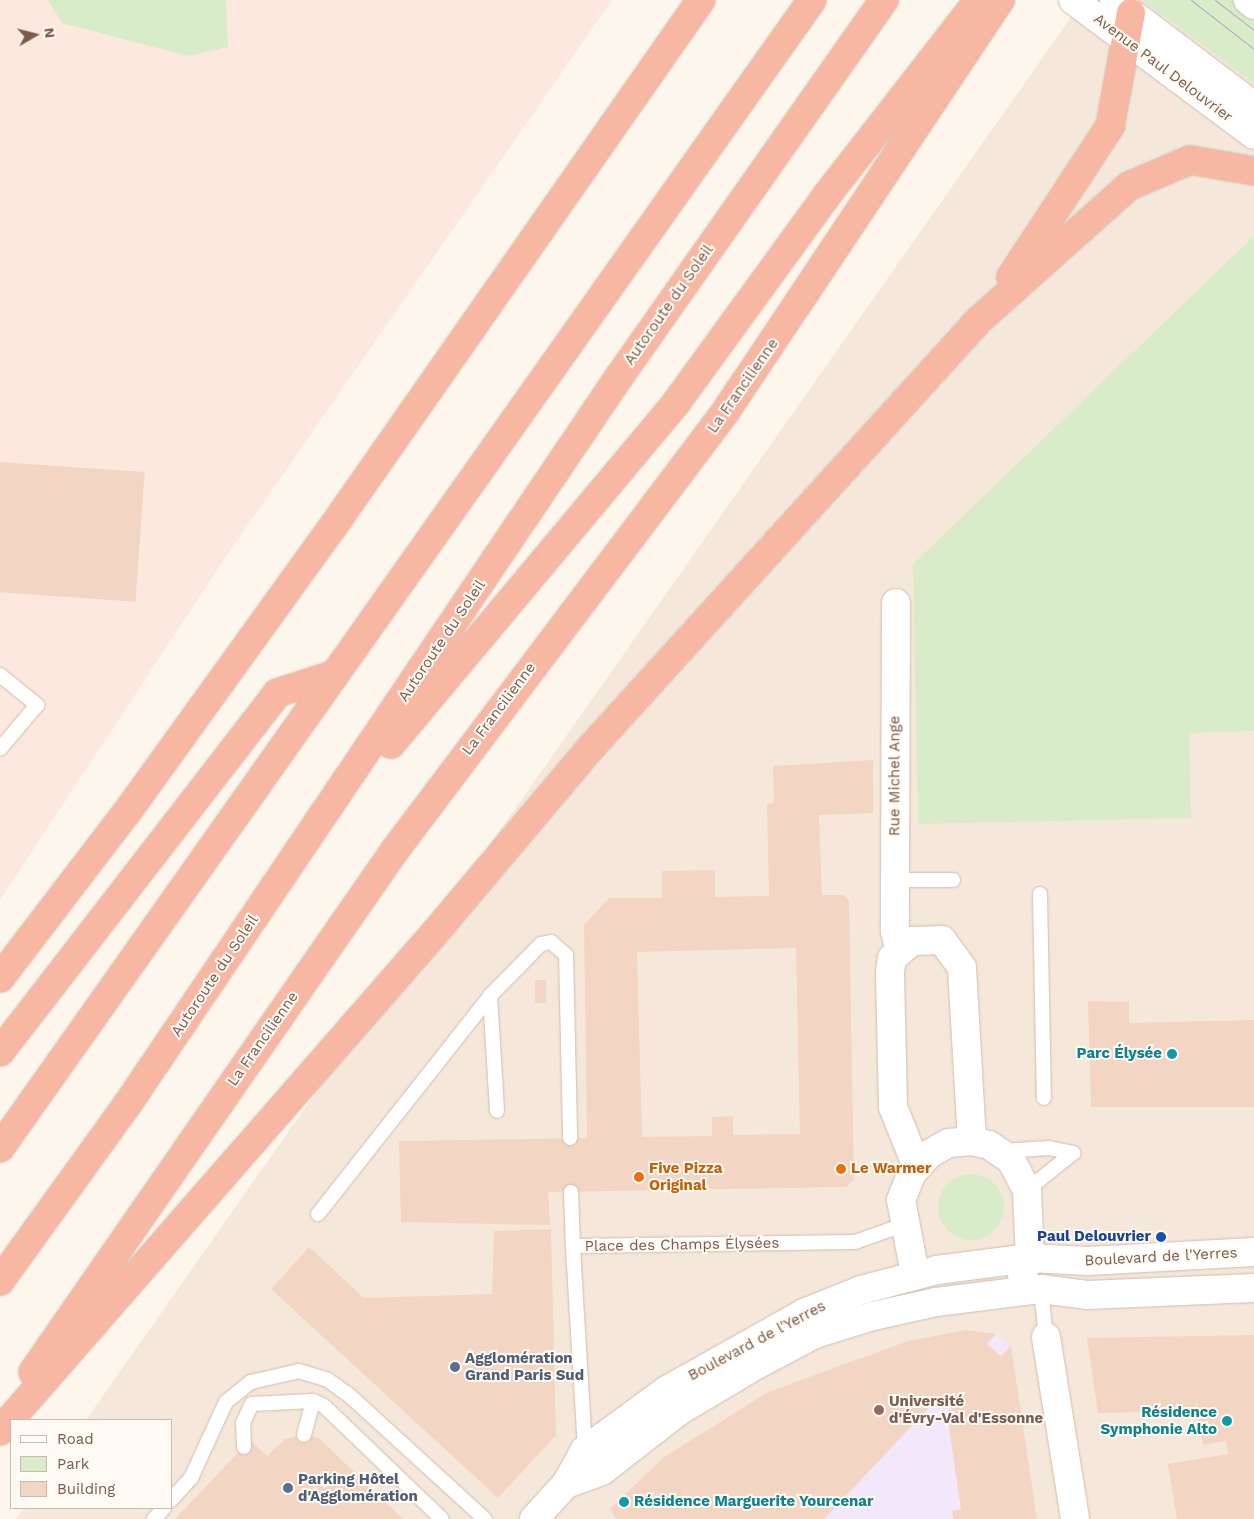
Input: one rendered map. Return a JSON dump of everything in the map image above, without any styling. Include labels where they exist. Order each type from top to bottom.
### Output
[{"type":"highway","points":[[552,214],[687,0]]},
{"type":"highway","points":[[0,978],[127,812],[552,214],[701,0]]},
{"type":"highway","points":[[0,1148],[330,676],[812,0]]},
{"type":"highway","name":"Autoroute du Soleil","points":[[0,1281],[306,844],[619,377],[884,0]]},
{"type":"highway","points":[[306,844],[676,403],[827,195],[979,0]]},
{"type":"highway","name":"La Francilienne","points":[[0,1420],[395,850],[726,411],[1000,0]]},
{"type":"highway","points":[[979,320],[1050,221],[1110,126],[1119,20]]},
{"type":"highway","points":[[0,1430],[433,935],[586,752],[979,320],[1128,186],[1190,160],[1254,171]]},
{"type":"highway","points":[[0,1052],[277,693],[330,676]]},
{"type":"street","name":"Avenue Paul Delouvrier","points":[[1073,0],[1119,20],[1254,106]]},
{"type":"street","points":[[1248,0],[1254,4]]},
{"type":"street","name":"Avenue Paul Delouvrier","points":[[1119,20],[1254,135]]},
{"type":"street","name":"Rue Michel Ange","points":[[896,603],[895,880],[899,948],[892,958],[890,972],[893,1107],[917,1167]]},
{"type":"street","points":[[899,948],[912,941],[942,940],[959,958],[972,1141]]},
{"type":"street","points":[[933,1283],[918,1238],[903,1225],[901,1200],[917,1167],[949,1143],[972,1141],[998,1151],[1011,1160],[1027,1190],[1030,1258]]},
{"type":"street","name":"Boulevard de l'Yerres","points":[[534,1519],[566,1484],[585,1450],[667,1390],[804,1313],[1030,1258],[1097,1261],[1254,1252]]},
{"type":"street","name":"Boulevard de l'Yerres","points":[[566,1484],[602,1471],[679,1411],[758,1364],[811,1324],[933,1283],[1041,1288],[1087,1295],[1254,1288]]},
{"type":"street","points":[[1046,1337],[1075,1519]]},
{"type":"lane","points":[[0,675],[37,705],[0,748]]},
{"type":"lane","points":[[895,880],[954,880]]},
{"type":"lane","points":[[1040,894],[1044,1098]]},
{"type":"lane","points":[[318,1214],[490,996],[541,944],[560,946],[566,955],[570,1138]]},
{"type":"lane","points":[[490,996],[497,1111]]},
{"type":"lane","points":[[998,1151],[1049,1148],[1074,1153],[1027,1190]]},
{"type":"lane","points":[[571,1192],[573,1246]]},
{"type":"lane","name":"Place des Champs Élysées","points":[[585,1450],[573,1246],[855,1242],[903,1225]]},
{"type":"lane","points":[[1041,1288],[1046,1337]]},
{"type":"lane","points":[[172,1499],[190,1478],[226,1402],[251,1382],[299,1371],[328,1380],[349,1395],[486,1519]]},
{"type":"lane","points":[[304,1435],[313,1401]]},
{"type":"lane","points":[[244,1447],[243,1423],[252,1404],[313,1401],[324,1406],[442,1519]]},
{"type":"lane","points":[[154,1519],[163,1509]]},
{"type":"shaded area","points":[[0,0],[612,0],[225,558],[0,900]]},
{"type":"shaded area","points":[[1083,0],[1254,0],[1254,1519],[16,1519],[23,1509],[172,1509],[172,1419],[87,1419]]},
{"type":"shaded area","name":"Université d'Évry-Val d'Essonne","points":[[966,1330],[996,1334],[1011,1346],[1037,1519],[616,1519],[610,1509],[664,1457],[768,1392],[908,1341]]},
{"type":"green space","points":[[48,0],[226,0],[228,47],[188,56],[62,23]]},
{"type":"green space","points":[[1142,0],[1232,0],[1254,17],[1254,83]]},
{"type":"green space","points":[[1254,236],[1254,731],[1189,733],[1191,818],[918,824],[913,564]]},
{"type":"green space","points":[[965,1174],[977,1174],[989,1179],[999,1189],[1004,1201],[1002,1220],[989,1235],[977,1240],[965,1240],[953,1235],[943,1225],[938,1213],[938,1201],[943,1189],[953,1179]]},
{"type":"building","points":[[0,462],[145,472],[136,602],[0,592]]},
{"type":"building","points":[[873,760],[873,813],[819,815],[822,895],[843,895],[849,900],[854,1180],[846,1187],[548,1192],[550,1225],[401,1222],[399,1141],[587,1138],[584,925],[609,898],[662,898],[662,871],[715,870],[715,897],[769,896],[767,804],[774,803],[773,766]],"holes":[[[796,948],[800,1134],[733,1135],[733,1116],[712,1117],[712,1136],[642,1137],[637,952]]]},
{"type":"building","points":[[535,980],[546,980],[546,1003],[535,1003]]},
{"type":"building","name":"Parc Élysée","points":[[1088,1001],[1129,1002],[1129,1023],[1254,1020],[1254,1107],[1091,1107]]},
{"type":"building","name":"Agglomération Grand Paris Sud","points":[[551,1229],[556,1435],[498,1498],[271,1289],[309,1247],[364,1298],[492,1294],[494,1231]]},
{"type":"building","name":"Université d'Évry-Val d'Essonne","points":[[966,1330],[996,1334],[987,1344],[1001,1356],[1011,1346],[1037,1519],[953,1519],[952,1511],[961,1509],[947,1414],[952,1409],[940,1396],[824,1519],[616,1519],[610,1509],[664,1457],[768,1392],[908,1341]]},
{"type":"building","points":[[1254,1335],[1254,1519],[1177,1519],[1168,1464],[1228,1454],[1226,1441],[1203,1445],[1196,1401],[1196,1411],[1098,1413],[1087,1338]]},
{"type":"building","name":"Parking Hôtel d'Agglomération","points":[[304,1435],[319,1438],[403,1519],[175,1519],[250,1440],[267,1456],[285,1439]]},
{"type":"tram line","points":[[1191,0],[1254,49]]},
{"type":"tram line","points":[[1215,0],[1254,30]]},
{"type":"place","name":"Parc Élysée","points":[[1172,1054]]},
{"type":"place","name":"Le Warmer","points":[[841,1169]]},
{"type":"place","name":"Five Pizza Original","points":[[639,1177]]},
{"type":"place","name":"Paul Delouvrier","points":[[1161,1237]]},
{"type":"place","name":"Agglomération Grand Paris Sud","points":[[455,1367]]},
{"type":"place","name":"Université d'Évry-Val d'Essonne","points":[[879,1410]]},
{"type":"place","name":"Résidence Symphonie Alto","points":[[1227,1421]]},
{"type":"place","name":"Parking Hôtel d'Agglomération","points":[[288,1488]]},
{"type":"place","name":"Résidence Marguerite Yourcenar","points":[[624,1502]]}]
